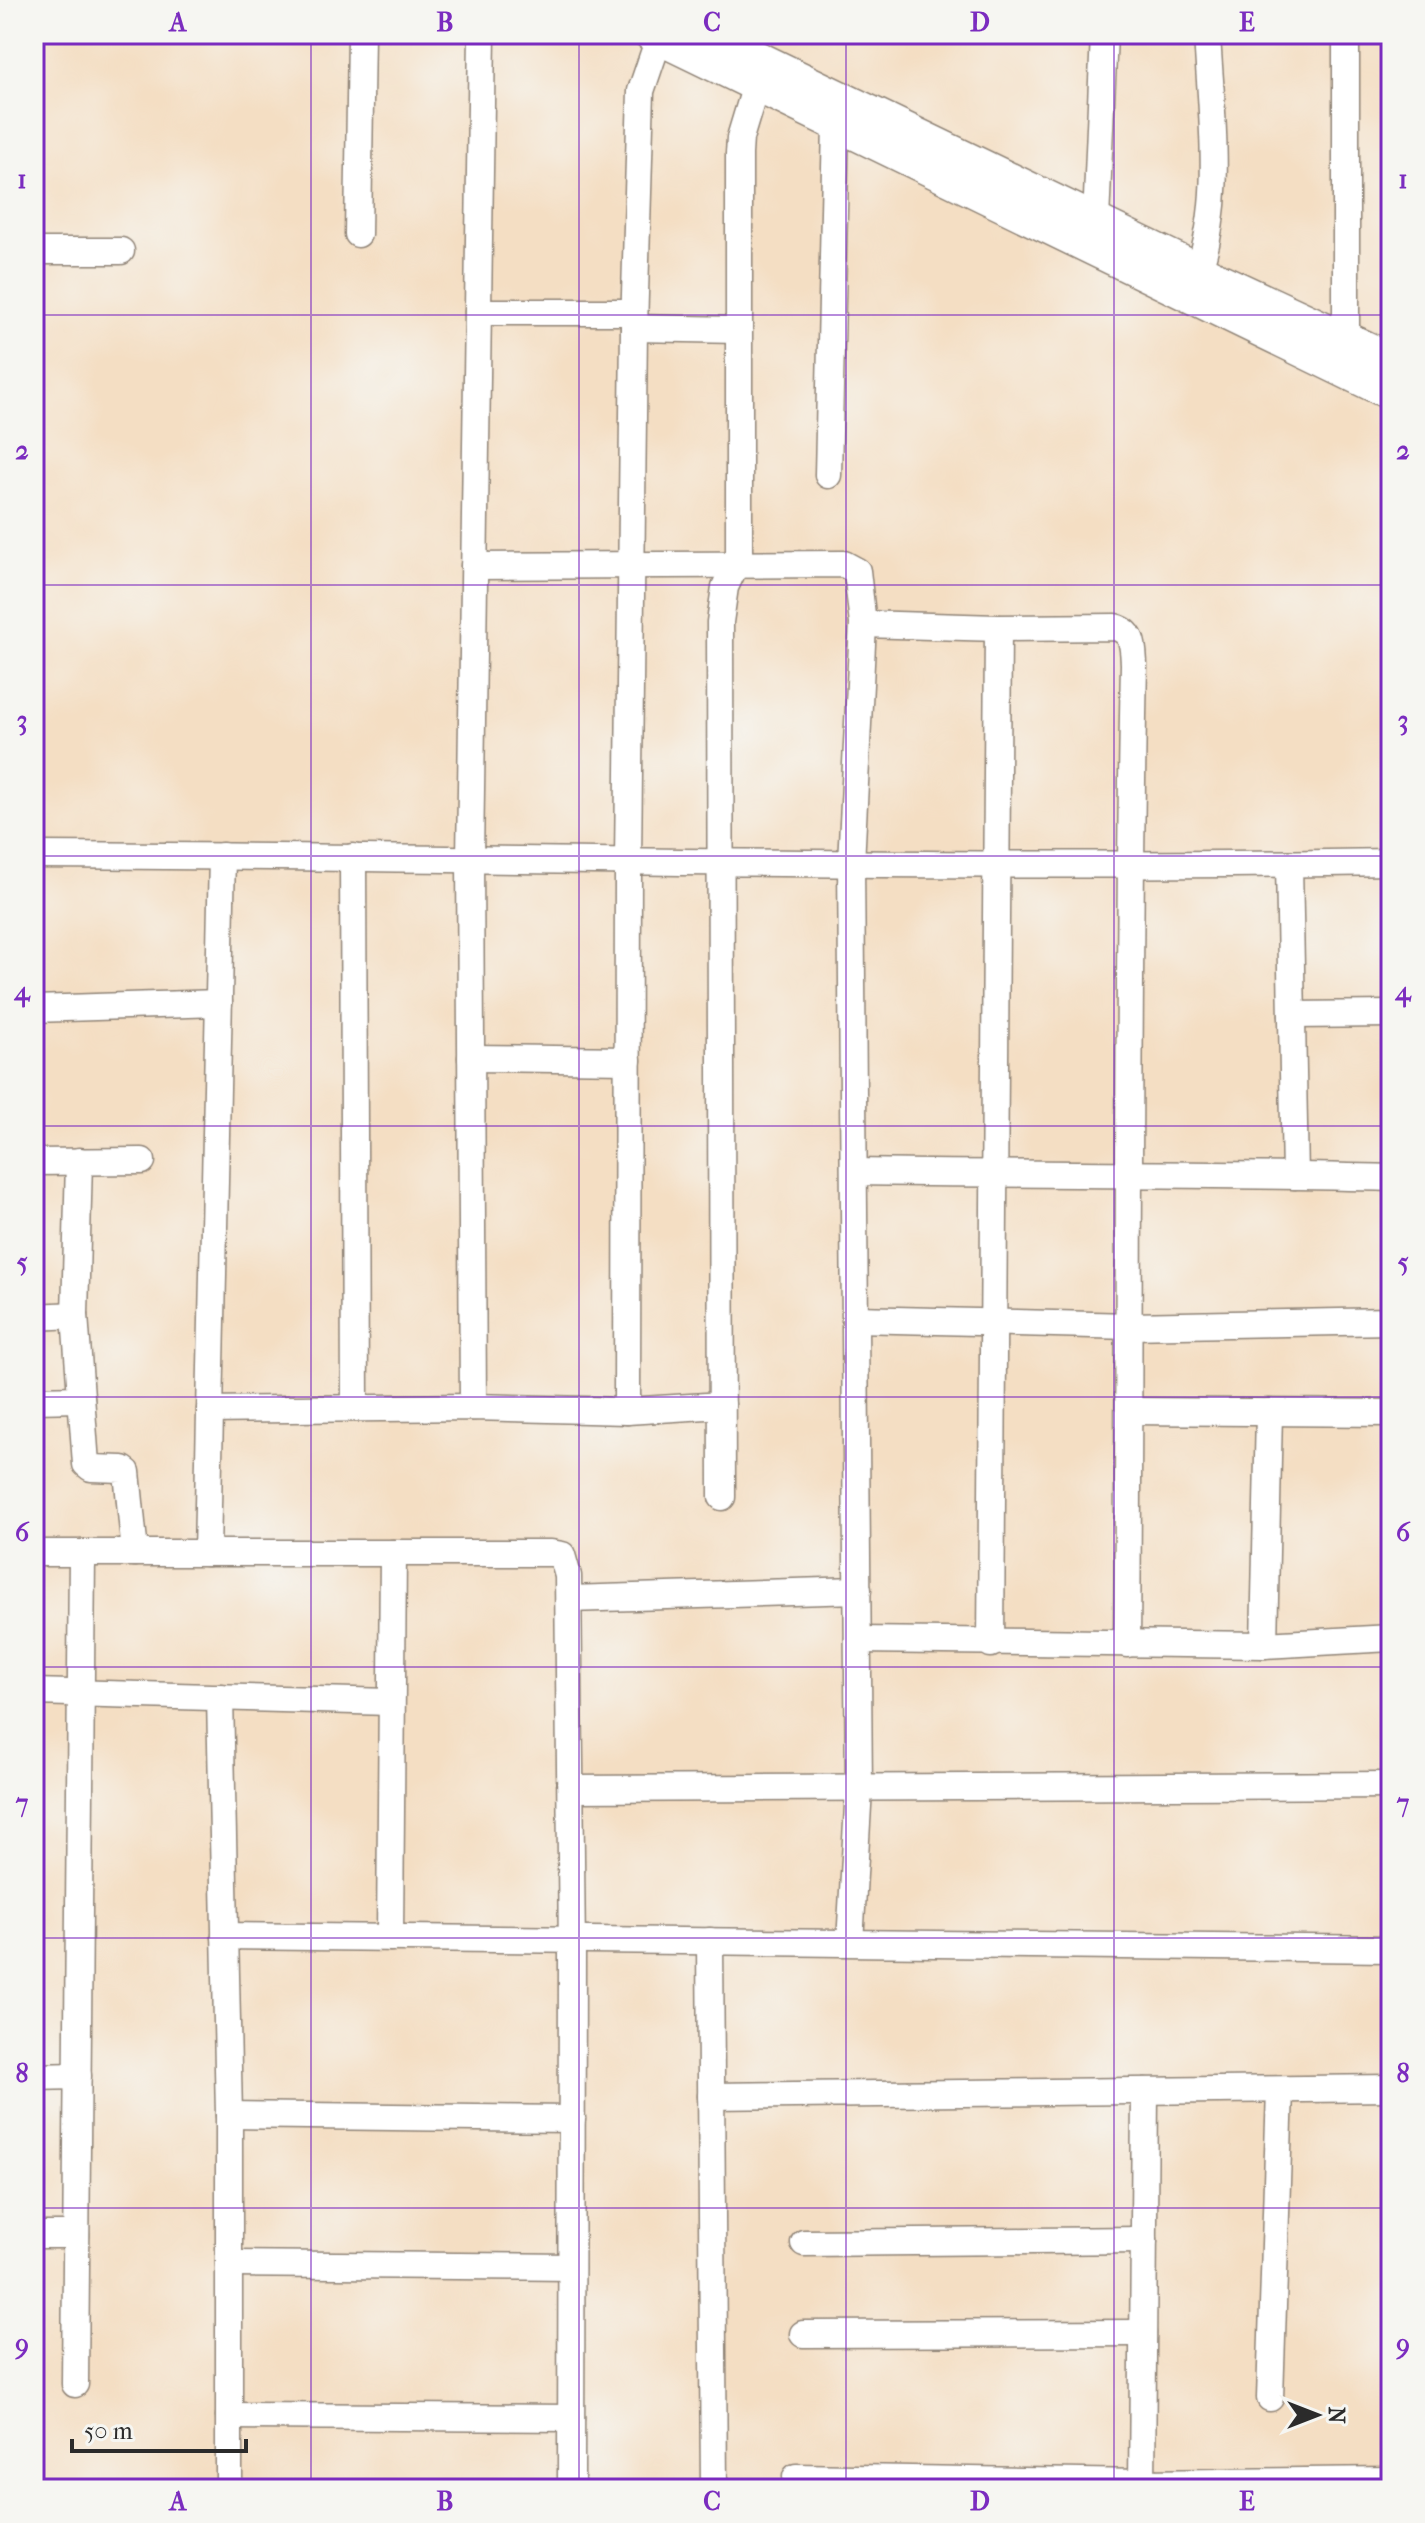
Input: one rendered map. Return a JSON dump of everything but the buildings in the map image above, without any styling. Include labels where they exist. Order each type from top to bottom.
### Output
[{"type":"main road","points":[[709,34],[1096,221],[1194,283],[1391,394]]},
{"type":"main road","points":[[654,36],[836,124],[1194,283],[1346,337],[1390,357]]},
{"type":"street","points":[[358,234],[361,34]]},
{"type":"street","points":[[473,1407],[470,858],[482,34]]},
{"type":"street","points":[[1096,221],[1104,34]]},
{"type":"street","points":[[1194,283],[1210,218],[1213,181],[1207,34]]},
{"type":"street","points":[[1346,34],[1346,337]]},
{"type":"street","points":[[627,1411],[628,862],[634,320],[641,91],[654,36]]},
{"type":"street","points":[[722,1497],[720,622],[725,587],[737,562],[739,154],[740,138],[756,85]]},
{"type":"street","points":[[828,475],[836,124]]},
{"type":"street","points":[[34,251],[121,251]]},
{"type":"street","points":[[478,312],[634,320],[738,330]]},
{"type":"street","points":[[474,566],[737,562],[844,564],[857,571],[863,624],[851,863],[859,1789],[850,1942]]},
{"type":"street","points":[[863,624],[1115,627],[1125,630],[1131,638],[1134,664],[1130,863],[1127,1644]]},
{"type":"street","points":[[991,1644],[998,628]]},
{"type":"street","points":[[34,855],[994,866],[1391,862]]},
{"type":"street","points":[[207,1553],[222,856]]},
{"type":"street","points":[[353,857],[355,1408]]},
{"type":"street","points":[[1289,864],[1295,1176]]},
{"type":"street","points":[[34,1009],[219,1003]]},
{"type":"street","points":[[1292,1015],[1391,1014]]},
{"type":"street","points":[[471,1058],[628,1060]]},
{"type":"street","points":[[79,1161],[75,1315],[86,1466],[123,1469],[129,1474],[135,1553]]},
{"type":"street","points":[[34,1162],[142,1161]]},
{"type":"street","points":[[855,1172],[1391,1178]]},
{"type":"street","points":[[34,1317],[75,1315]]},
{"type":"street","points":[[856,1319],[1130,1326],[1391,1321]]},
{"type":"street","points":[[34,1400],[81,1399]]},
{"type":"street","points":[[210,1410],[473,1407],[627,1411],[722,1405]]},
{"type":"street","points":[[1129,1411],[1391,1413]]},
{"type":"street","points":[[1264,1645],[1269,1412]]},
{"type":"street","points":[[34,1553],[562,1555],[567,1564],[569,1599],[571,1789],[571,2489]]},
{"type":"street","points":[[75,2384],[82,1553]]},
{"type":"street","points":[[390,1938],[393,1553]]},
{"type":"street","points":[[569,1599],[858,1590]]},
{"type":"street","points":[[858,1640],[1264,1645],[1391,1638]]},
{"type":"street","points":[[34,1692],[390,1702]]},
{"type":"street","points":[[220,1697],[229,2115],[229,2489]]},
{"type":"street","points":[[571,1789],[1391,1785]]},
{"type":"street","points":[[225,1936],[1391,1949]]},
{"type":"street","points":[[710,1941],[714,2489]]},
{"type":"street","points":[[34,2077],[78,2076]]},
{"type":"street","points":[[711,2096],[1391,2088]]},
{"type":"street","points":[[1270,2398],[1280,2090]]},
{"type":"street","points":[[1142,2486],[1145,2091]]},
{"type":"street","points":[[229,2115],[572,2119]]},
{"type":"street","points":[[34,2235],[76,2235]]},
{"type":"street","points":[[804,2243],[1144,2240]]},
{"type":"street","points":[[229,2264],[571,2267]]},
{"type":"street","points":[[803,2334],[1143,2333]]},
{"type":"street","points":[[229,2416],[571,2418]]},
{"type":"street","points":[[796,2477],[1142,2486],[1346,2485],[1391,2480]]}]
